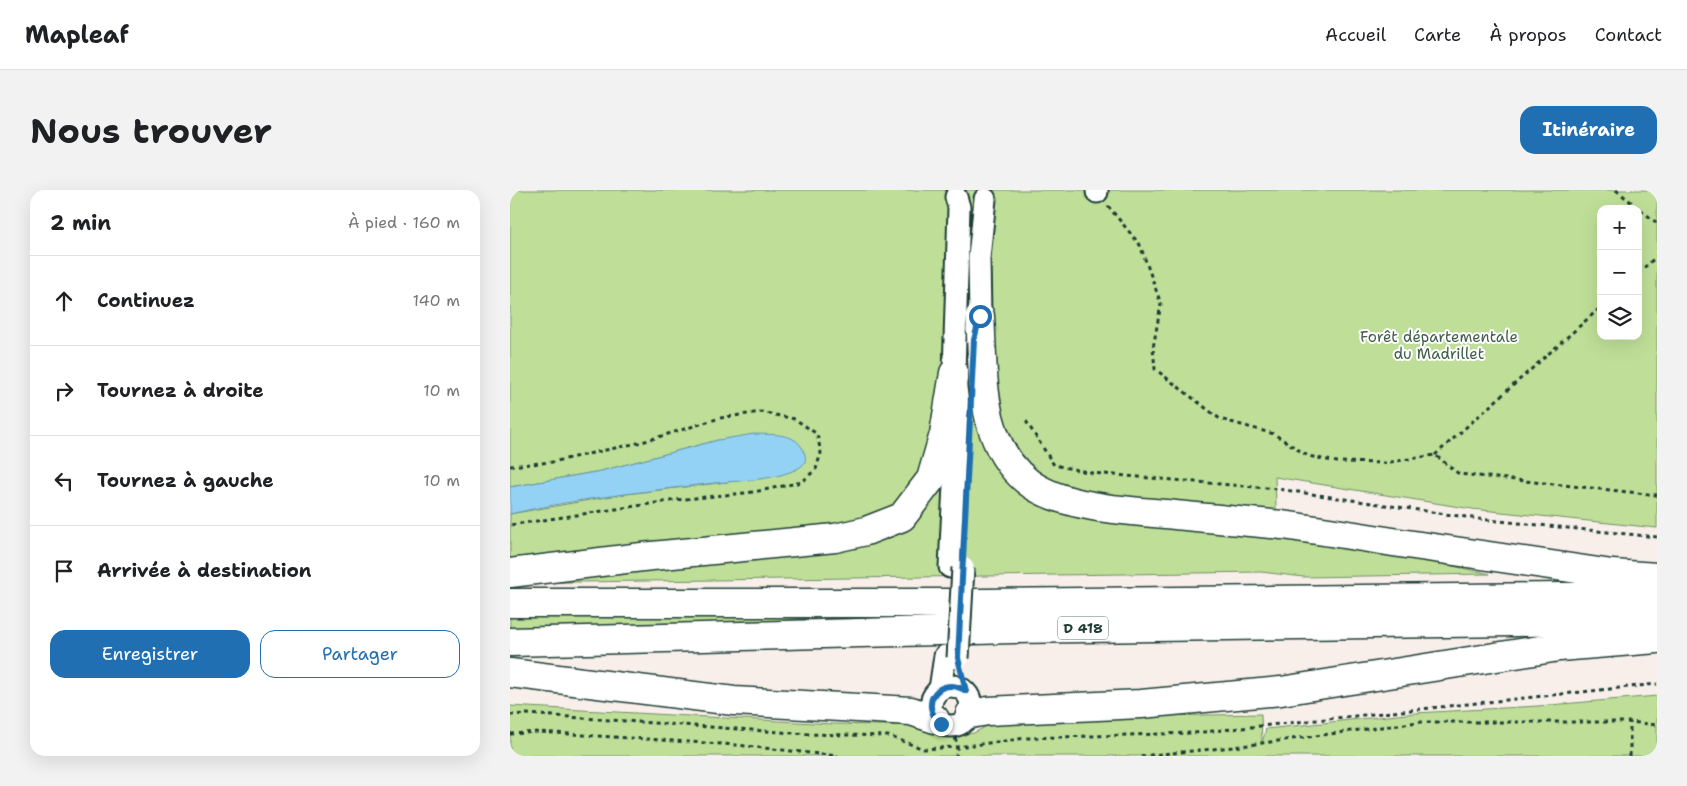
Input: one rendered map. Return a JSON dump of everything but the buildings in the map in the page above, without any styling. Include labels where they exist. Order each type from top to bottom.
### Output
[{"type":"highway","points":[[980,316],[985,391],[990,421],[999,446],[1013,467],[1028,482],[1046,494],[1060,499],[1123,510],[1282,525],[1612,574],[1657,577]]},
{"type":"highway","points":[[510,573],[642,557],[835,538],[866,531],[902,517],[931,479],[944,434],[954,373]]},
{"type":"highway","name":"D 418","points":[[510,603],[983,604],[1657,596]]},
{"type":"highway","name":"D 418","points":[[510,642],[1014,629],[1657,620]]},
{"type":"highway","points":[[510,673],[734,701],[956,713],[1141,704],[1281,691],[1559,647],[1657,639]]},
{"type":"street","points":[[952,193],[961,200],[973,202],[991,195]]},
{"type":"street","points":[[952,193],[959,207],[954,373],[958,402],[956,567],[952,657],[956,713]]},
{"type":"street","points":[[956,567],[974,340],[980,316],[978,258],[991,195]]},
{"type":"street","points":[[952,657],[940,689],[931,700],[930,707],[932,713],[956,713]]},
{"type":"street","points":[[940,689],[946,686],[953,686],[956,713]]},
{"type":"path","points":[[1616,190],[1657,223]]},
{"type":"path","points":[[1097,191],[1140,245],[1161,304],[1153,348],[1155,369],[1220,419],[1274,434],[1308,456],[1337,462],[1384,463],[1434,455],[1597,311]]},
{"type":"path","points":[[1642,269],[1657,256]]},
{"type":"path","points":[[510,466],[552,462],[642,442],[720,418],[761,412],[795,419],[817,434],[821,453],[816,469],[802,482],[754,492],[601,510],[510,524]]},
{"type":"path","points":[[1026,421],[1054,464],[1092,473],[1278,489],[1479,519],[1657,537]]},
{"type":"path","points":[[1434,455],[1459,474],[1657,495]]},
{"type":"path","points":[[956,713],[958,747],[956,756]]},
{"type":"path","points":[[1141,756],[1233,747],[1419,722],[1630,722],[1657,725]]},
{"type":"path","points":[[1630,722],[1630,756]]},
{"type":"path","points":[[510,734],[538,732],[726,744],[838,756]]},
{"type":"green space","name":"Forêt départementale du Madrillet","points":[[510,190],[1657,190],[1657,528],[1472,509],[1275,477],[1277,533],[1350,544],[1490,574],[1304,577],[1261,572],[510,583],[510,514],[618,495],[769,477],[797,469],[718,440],[601,471],[510,487]]},
{"type":"green space","points":[[510,613],[748,616],[815,619],[644,627],[510,629]]},
{"type":"green space","points":[[1657,696],[1657,756],[510,756],[510,706],[832,724],[925,726],[942,737],[974,733],[1000,719],[1261,714],[1262,743],[1266,729],[1416,713],[1538,706]]},
{"type":"water","points":[[754,434],[791,438],[802,447],[805,455],[804,464],[787,473],[764,478],[608,496],[510,514],[510,487],[601,471],[718,440]]},
{"type":"route","points":[[941,724],[935,719],[930,707],[935,693],[946,686],[953,686],[966,691],[958,658],[974,340],[980,316]]}]
